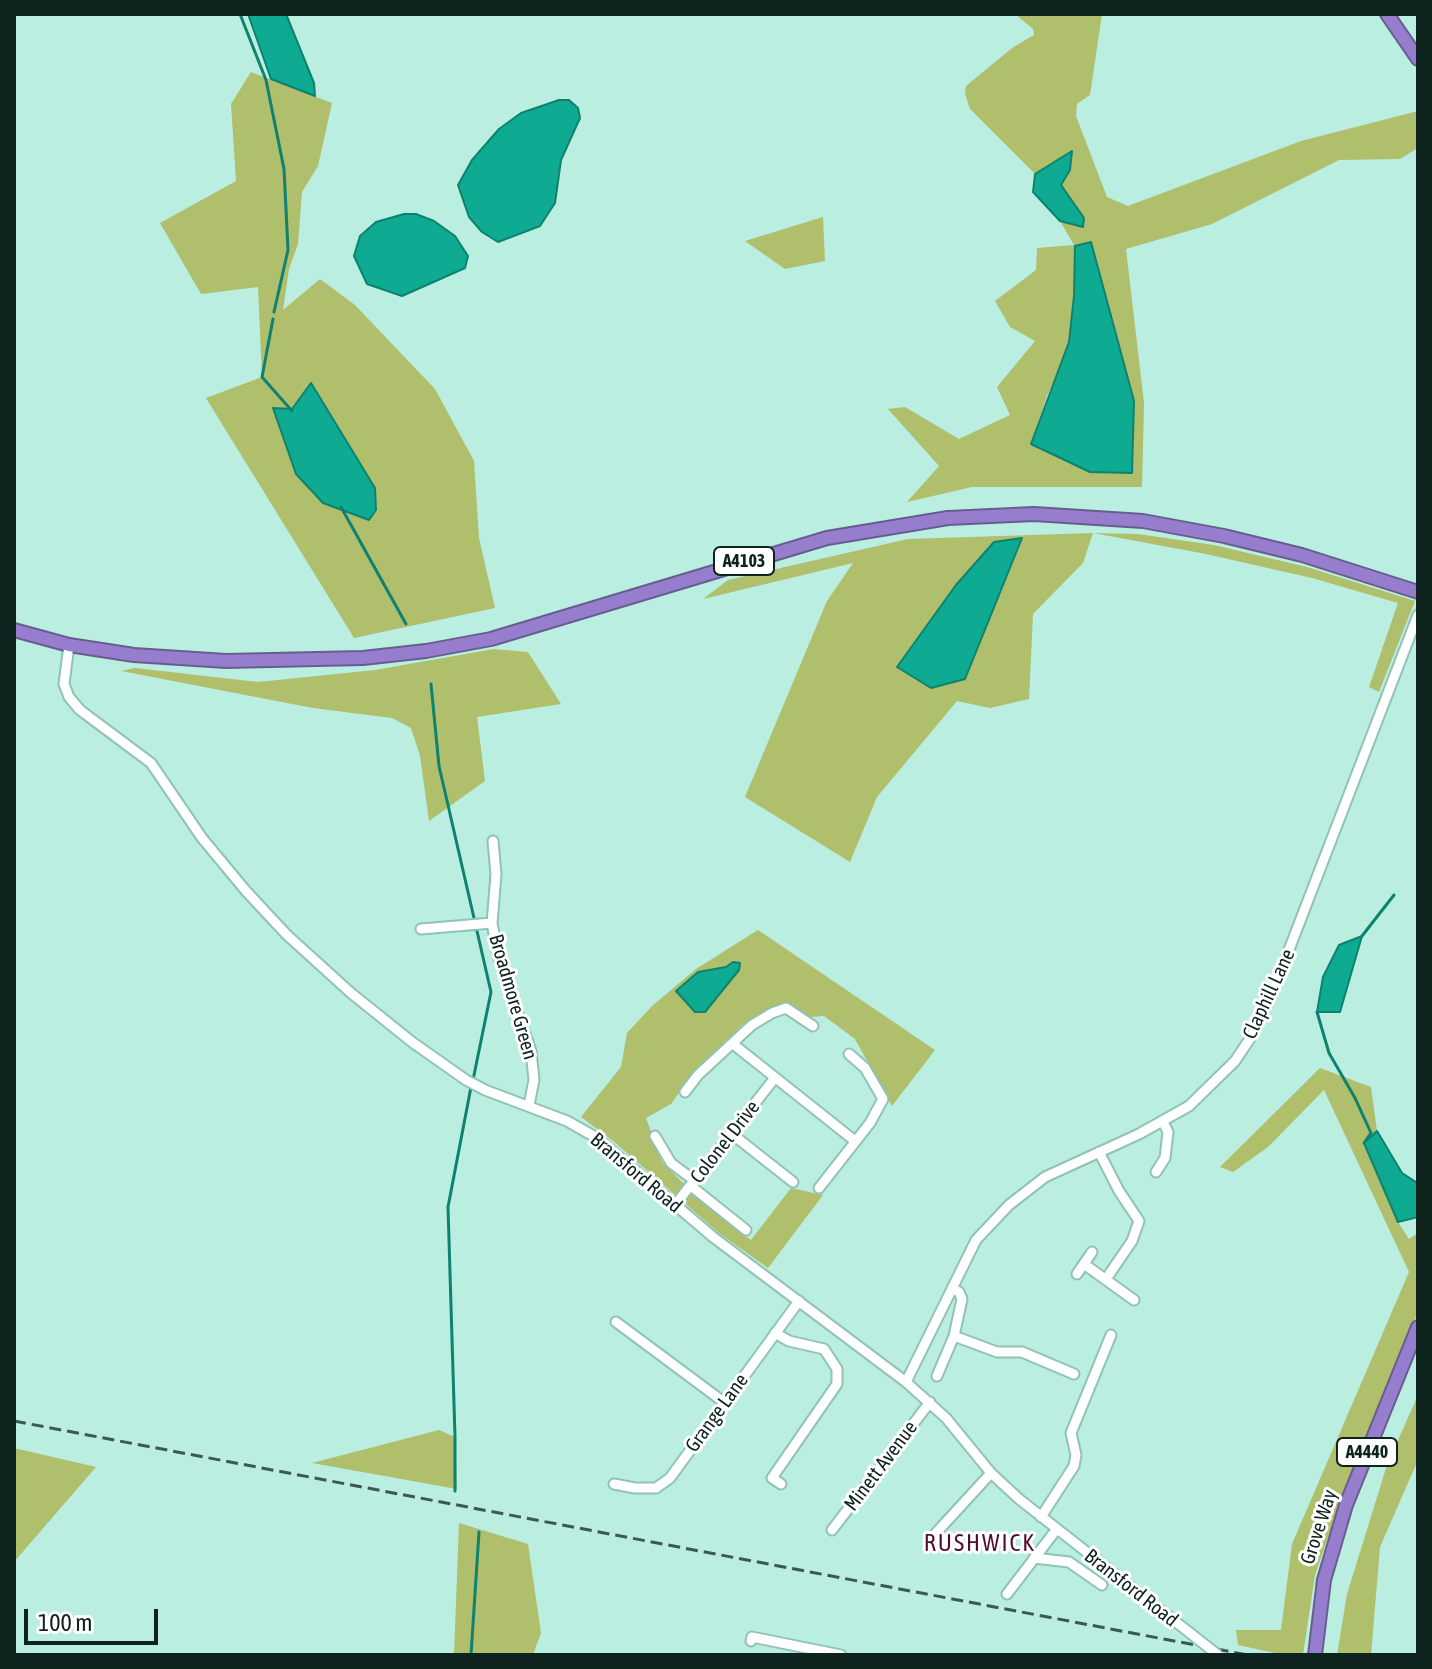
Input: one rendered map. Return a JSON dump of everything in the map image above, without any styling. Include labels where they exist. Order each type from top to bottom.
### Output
[{"type":"highway","points":[[1387,14],[1418,59]]},
{"type":"highway","name":"A4103","points":[[14,630],[69,645],[134,655],[226,661],[363,658],[426,651],[491,639],[827,538],[948,518],[992,515],[1034,514],[1143,521],[1302,555],[1418,592]]},
{"type":"highway","name":"Grove Way","points":[[1315,1655],[1324,1580],[1346,1505],[1418,1327]]},
{"type":"street","name":"Claphill Lane","points":[[906,1382],[976,1240],[1009,1205],[1045,1177],[1163,1122],[1189,1106],[1219,1079],[1243,1049],[1264,1012],[1416,620]]},
{"type":"street","name":"Bransford Road","points":[[69,645],[64,684],[69,697],[80,710],[151,763],[202,838],[246,891],[287,935],[351,993],[440,1063],[485,1090],[529,1105],[590,1133],[713,1237],[906,1382],[930,1402],[991,1473],[1041,1517],[1218,1655]]},
{"type":"street","name":"Broadmore Green","points":[[493,841],[496,874],[492,923],[498,956],[531,1051],[534,1080],[529,1105]]},
{"type":"street","points":[[421,929],[492,923]]},
{"type":"street","points":[[685,1092],[698,1075],[748,1028],[772,1013],[786,1008],[813,1026]]},
{"type":"street","points":[[733,1044],[855,1141]]},
{"type":"street","points":[[819,1188],[870,1123],[883,1099],[865,1068],[849,1054]]},
{"type":"street","name":"Colonel Drive","points":[[675,1205],[774,1079]]},
{"type":"street","points":[[1156,1172],[1165,1158],[1168,1132],[1163,1122]]},
{"type":"street","points":[[732,1134],[793,1182]]},
{"type":"street","points":[[655,1136],[671,1163],[746,1230]]},
{"type":"street","points":[[1099,1152],[1139,1221],[1132,1241],[1106,1279]]},
{"type":"street","points":[[1077,1274],[1092,1252]]},
{"type":"street","points":[[1084,1264],[1134,1300]]},
{"type":"street","points":[[937,1376],[954,1336],[962,1299],[959,1292],[953,1289]]},
{"type":"street","name":"Grange Lane","points":[[637,1488],[656,1488],[670,1478],[799,1301]]},
{"type":"street","points":[[616,1322],[725,1403]]},
{"type":"street","points":[[775,1333],[789,1341],[824,1349],[837,1369],[837,1384],[772,1478],[781,1484]]},
{"type":"street","points":[[1041,1517],[1074,1466],[1076,1455],[1071,1433],[1111,1335]]},
{"type":"street","points":[[954,1336],[997,1352],[1022,1352],[1074,1374]]},
{"type":"street","name":"Minett Avenue","points":[[832,1530],[930,1402]]},
{"type":"street","points":[[936,1533],[991,1473]]},
{"type":"street","points":[[614,1484],[637,1488],[638,1475]]},
{"type":"street","points":[[1007,1594],[1056,1530]]},
{"type":"street","points":[[1034,1558],[1069,1562],[1102,1585]]},
{"type":"street","points":[[751,1641],[752,1637],[841,1655]]},
{"type":"shaded area","points":[[248,14],[286,14],[314,83],[315,96],[271,79]]},
{"type":"shaded area","points":[[1015,14],[1102,14],[1090,95],[1077,104],[1076,116],[1107,197],[1128,206],[1301,141],[1418,111],[1418,148],[1400,159],[1339,160],[1212,224],[1126,249],[1144,403],[1142,487],[972,487],[907,502],[939,466],[888,409],[905,407],[959,439],[1010,415],[997,387],[1035,341],[1010,327],[995,301],[1036,270],[1037,248],[1074,245],[1060,221],[1083,227],[1084,218],[1061,185],[1070,170],[1072,152],[1035,174],[970,109],[965,94],[966,86],[1012,48],[1034,35],[1033,29]],"holes":[[[1075,246],[1103,294],[1114,324],[1031,444],[1047,396],[1068,349]]]},
{"type":"shaded area","points":[[251,72],[332,103],[318,166],[302,192],[298,244],[289,269],[283,310],[320,279],[355,305],[435,389],[474,461],[479,538],[495,608],[354,638],[206,398],[262,377],[258,287],[201,294],[160,223],[236,181],[231,104]],"holes":[[[311,383],[375,488],[274,408],[292,409]]]},
{"type":"shaded area","points":[[559,100],[569,100],[578,108],[580,118],[561,160],[555,203],[540,226],[498,242],[482,232],[469,217],[458,185],[472,160],[499,129],[521,113]]},
{"type":"shaded area","points":[[1072,151],[1070,170],[1061,185],[1084,218],[1083,227],[1060,221],[1033,192],[1035,174]]},
{"type":"shaded area","points":[[416,214],[434,221],[455,236],[468,256],[465,268],[402,296],[367,284],[354,256],[360,236],[376,222]]},
{"type":"shaded area","points":[[823,217],[825,261],[785,269],[745,241]]},
{"type":"shaded area","points":[[1091,242],[1134,401],[1132,473],[1090,472],[1031,444],[1069,342],[1075,246]]},
{"type":"shaded area","points":[[311,383],[375,488],[376,510],[369,520],[323,503],[296,474],[273,408],[292,409]]},
{"type":"shaded area","points":[[1093,533],[1138,534],[1214,545],[1307,567],[1415,601],[1379,692],[1369,687],[1398,603],[1312,578]]},
{"type":"shaded area","points":[[1093,533],[1083,563],[1033,614],[1029,699],[990,708],[957,701],[877,797],[850,862],[745,797],[827,601],[853,563],[703,599],[728,580],[908,539]]},
{"type":"shaded area","points":[[1022,538],[965,679],[931,688],[897,667],[956,585],[994,542]]},
{"type":"shaded area","points":[[494,649],[528,652],[561,704],[477,717],[485,781],[429,821],[420,756],[411,728],[392,718],[313,708],[121,671],[135,668],[258,682],[375,670]]},
{"type":"shaded area","points":[[758,930],[935,1050],[892,1106],[855,1039],[824,1016],[810,1017],[786,1002],[742,1025],[689,1079],[671,1104],[646,1118],[662,1162],[694,1194],[751,1240],[791,1188],[823,1195],[768,1268],[719,1233],[581,1117],[621,1067],[627,1033],[652,1006],[696,969]],"holes":[[[726,967],[739,970],[717,999],[676,991],[698,972]]]},
{"type":"shaded area","points":[[1362,936],[1340,1012],[1317,1012],[1323,977],[1339,945]]},
{"type":"shaded area","points":[[733,962],[740,963],[739,970],[705,1012],[695,1012],[676,991],[698,972],[726,967]]},
{"type":"shaded area","points":[[1320,1068],[1371,1087],[1377,1131],[1365,1144],[1398,1222],[1409,1239],[1418,1233],[1418,1311],[1337,1512],[1315,1575],[1303,1655],[1284,1655],[1238,1645],[1236,1630],[1281,1630],[1292,1544],[1409,1272],[1324,1090],[1268,1147],[1233,1172],[1220,1167]]},
{"type":"shaded area","points":[[1377,1131],[1402,1173],[1416,1182],[1418,1217],[1398,1222],[1364,1143]]},
{"type":"shaded area","points":[[1418,1395],[1418,1460],[1380,1547],[1371,1655],[1337,1655],[1347,1594],[1387,1465]]},
{"type":"shaded area","points":[[439,1430],[455,1437],[457,1489],[312,1463]]},
{"type":"shaded area","points":[[14,1448],[96,1467],[14,1562]]},
{"type":"shaded area","points":[[459,1523],[528,1544],[541,1633],[533,1655],[454,1655]]},
{"type":"waterway","points":[[240,14],[266,80],[284,169],[288,250],[274,312]]},
{"type":"waterway","points":[[273,319],[262,377],[292,411]]},
{"type":"waterway","points":[[341,507],[406,624]]},
{"type":"waterway","points":[[431,684],[439,766],[491,992],[473,1080]]},
{"type":"waterway","points":[[1362,936],[1394,895]]},
{"type":"waterway","points":[[1317,1012],[1329,1053],[1371,1133],[1364,1143]]},
{"type":"waterway","points":[[455,1491],[448,1207],[471,1087]]},
{"type":"waterway","points":[[471,1655],[479,1532]]},
{"type":"railway","points":[[14,1421],[1248,1655]]},
{"type":"district","name":"RUSHWICK","points":[[980,1543]]}]
